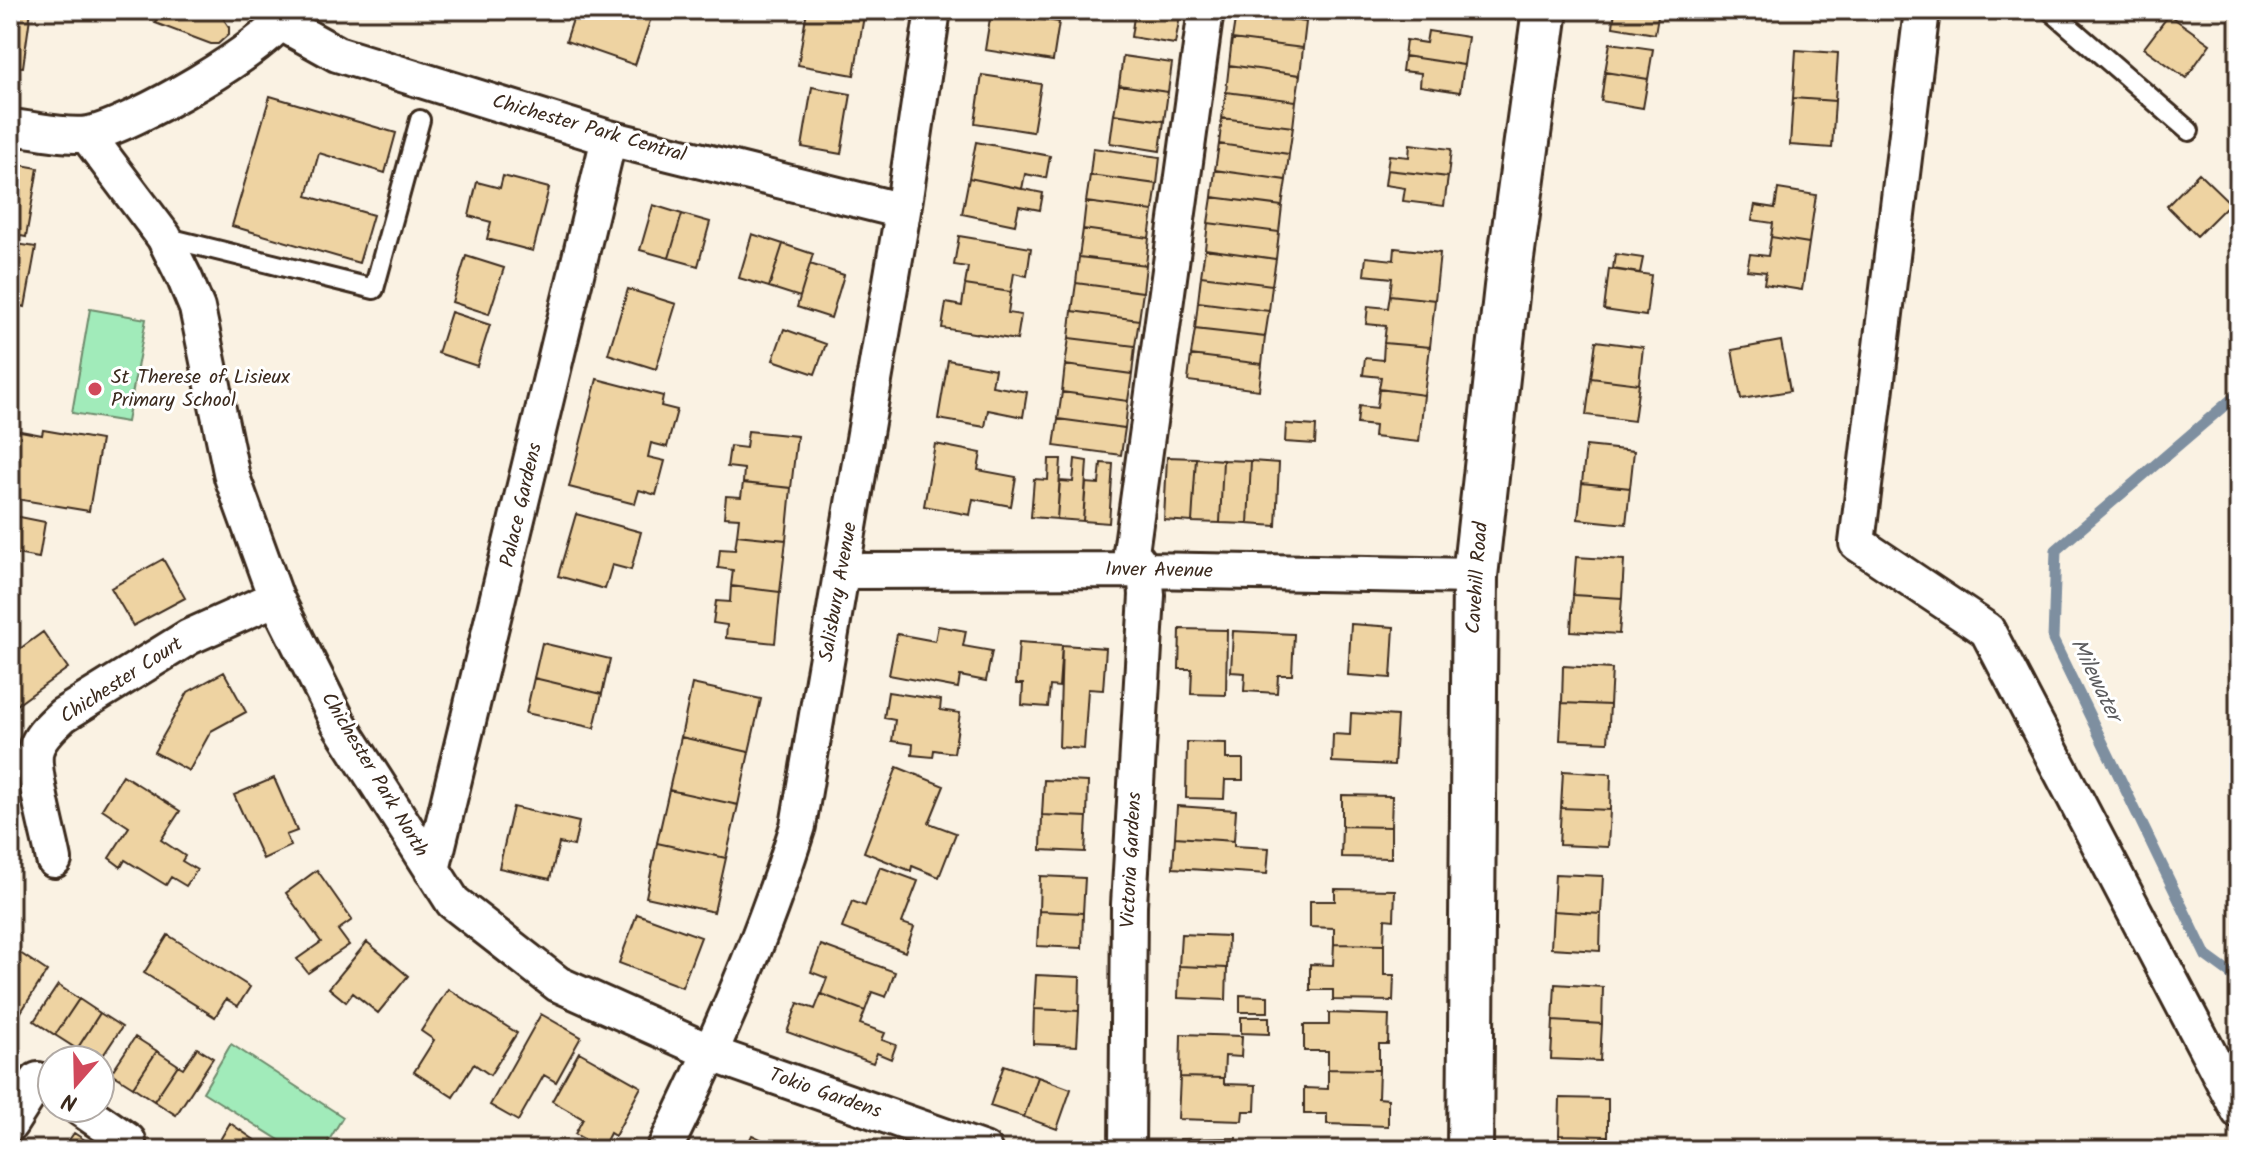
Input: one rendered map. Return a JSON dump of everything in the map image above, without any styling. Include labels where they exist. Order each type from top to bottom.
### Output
[{"type":"main road","name":"Cavehill Road","points":[[1470,1150],[1475,576],[1508,272],[1545,10]]},
{"type":"street","name":"Salisbury Avenue","points":[[664,1150],[712,1051],[772,908],[798,826],[903,211],[933,10]]},
{"type":"street","name":"Victoria Gardens","points":[[1127,1150],[1129,905],[1147,595],[1145,570],[1131,552],[1206,10]]},
{"type":"street","points":[[1922,10],[1857,543],[1987,630],[2239,1111]]},
{"type":"street","name":"Chichester Park Central","points":[[286,17],[337,54],[609,138],[903,211]]},
{"type":"street","points":[[10,127],[87,135],[127,123],[229,63],[286,17]]},
{"type":"street","name":"Chichester Park North","points":[[87,135],[164,237],[197,308],[232,477],[276,598],[338,722],[453,902],[558,984],[712,1051]]},
{"type":"street","name":"Palace Gardens","points":[[432,870],[609,138]]},
{"type":"street","name":"Inver Avenue","points":[[842,571],[1145,570],[1475,576]]},
{"type":"street","name":"Chichester Court","points":[[54,860],[36,767],[36,749],[46,732],[63,715],[189,637],[276,598]]},
{"type":"street","name":"Tokio Gardens","points":[[712,1051],[726,1059],[984,1150]]},
{"type":"street","points":[[10,1124],[36,1078]]},
{"type":"street","points":[[103,1124],[128,1141]]},
{"type":"lane","points":[[2050,10],[2189,131]]},
{"type":"lane","points":[[164,237],[374,289],[420,120]]},
{"type":"green space","points":[[90,309],[146,319],[127,422],[72,413]]},
{"type":"green space","points":[[231,1044],[343,1117],[323,1150],[295,1150],[203,1092]]},
{"type":"building","points":[[10,10],[31,10],[23,67],[10,66]]},
{"type":"building","points":[[160,10],[223,10],[221,15],[229,27],[229,34],[218,44],[211,44],[155,23]]},
{"type":"building","points":[[576,10],[639,10],[652,15],[635,65],[566,41]]},
{"type":"building","points":[[807,10],[864,16],[854,75],[798,65]]},
{"type":"building","points":[[1135,10],[1180,16],[1175,44],[1131,37]]},
{"type":"building","points":[[1236,10],[1308,10],[1306,22]]},
{"type":"building","points":[[1615,10],[1659,10],[1655,34],[1613,27]]},
{"type":"building","points":[[991,12],[1059,22],[1053,61],[985,50]]},
{"type":"building","points":[[1236,13],[1306,22],[1303,48],[1232,39]]},
{"type":"building","points":[[2169,15],[2210,44],[2186,78],[2144,48]]},
{"type":"building","points":[[1428,31],[1468,37],[1464,65],[1404,56],[1406,40],[1426,43]]},
{"type":"building","points":[[1232,39],[1303,48],[1300,75],[1229,65]]},
{"type":"building","points":[[1610,43],[1653,49],[1648,79],[1605,72]]},
{"type":"building","points":[[1796,50],[1838,53],[1835,101],[1793,98]]},
{"type":"building","points":[[1123,56],[1172,63],[1168,92],[1119,85]]},
{"type":"building","points":[[1404,56],[1464,65],[1460,92],[1420,86],[1421,73],[1402,71]]},
{"type":"building","points":[[1229,65],[1300,75],[1296,101],[1226,92]]},
{"type":"building","points":[[1605,72],[1648,79],[1643,108],[1601,101]]},
{"type":"building","points":[[982,75],[1041,84],[1033,132],[975,123]]},
{"type":"building","points":[[1119,85],[1168,92],[1164,121],[1114,114]]},
{"type":"building","points":[[812,87],[851,94],[841,154],[802,147]]},
{"type":"building","points":[[1226,92],[1296,101],[1293,127],[1222,118]]},
{"type":"building","points":[[270,96],[396,133],[385,173],[319,153],[307,196],[373,215],[359,263],[232,226]]},
{"type":"building","points":[[1793,98],[1835,101],[1832,148],[1790,145]]},
{"type":"building","points":[[1114,114],[1164,121],[1160,151],[1110,143]]},
{"type":"building","points":[[1222,118],[1293,127],[1289,154],[1219,144]]},
{"type":"building","points":[[976,142],[1050,156],[1046,178],[1025,174],[1022,189],[969,178]]},
{"type":"building","points":[[1219,144],[1289,154],[1286,180],[1215,170]]},
{"type":"building","points":[[1410,144],[1451,149],[1448,177],[1387,170],[1389,155],[1409,157]]},
{"type":"building","points":[[1093,148],[1160,157],[1157,184],[1090,175]]},
{"type":"building","points":[[10,163],[38,168],[26,237],[10,234]]},
{"type":"building","points":[[1215,170],[1286,180],[1282,206],[1212,197]]},
{"type":"building","points":[[1387,170],[1448,177],[1444,206],[1403,201],[1405,188],[1385,185]]},
{"type":"building","points":[[2199,173],[2230,203],[2197,236],[2167,206]]},
{"type":"building","points":[[1090,175],[1157,184],[1153,211],[1086,202]]},
{"type":"building","points":[[503,176],[549,188],[533,251],[487,239],[491,222],[469,216],[477,182],[500,188]]},
{"type":"building","points":[[969,178],[1043,193],[1040,210],[1019,206],[1015,225],[962,214]]},
{"type":"building","points":[[1778,189],[1816,195],[1809,243],[1771,237],[1773,223],[1752,220],[1755,205],[1775,208]]},
{"type":"building","points":[[1212,197],[1282,206],[1279,232],[1208,223]]},
{"type":"building","points":[[1086,202],[1153,211],[1149,238],[1083,229]]},
{"type":"building","points":[[653,205],[682,214],[669,258],[640,250]]},
{"type":"building","points":[[682,214],[710,222],[698,266],[669,258]]},
{"type":"building","points":[[1208,223],[1279,232],[1276,259],[1205,249]]},
{"type":"building","points":[[1083,229],[1149,238],[1146,265],[1079,257]]},
{"type":"building","points":[[752,234],[783,244],[769,287],[739,278]]},
{"type":"building","points":[[959,236],[1031,248],[1027,276],[1014,273],[1011,292],[965,285],[968,267],[954,265]]},
{"type":"building","points":[[1771,237],[1809,243],[1802,290],[1764,284],[1766,272],[1747,270],[1750,254],[1768,256]]},
{"type":"building","points":[[10,243],[36,247],[25,307],[10,304]]},
{"type":"building","points":[[783,244],[813,254],[800,297],[769,287]]},
{"type":"building","points":[[1395,248],[1440,253],[1435,300],[1390,295],[1392,278],[1364,275],[1366,257],[1394,260]]},
{"type":"building","points":[[1205,249],[1276,259],[1272,285],[1201,276]]},
{"type":"building","points":[[1615,254],[1643,258],[1640,273],[1613,269]]},
{"type":"building","points":[[466,256],[504,268],[489,314],[452,302]]},
{"type":"building","points":[[1079,257],[1146,265],[1143,292],[1076,283]]},
{"type":"building","points":[[810,264],[844,275],[831,318],[797,307]]},
{"type":"building","points":[[1609,269],[1651,275],[1646,316],[1604,310]]},
{"type":"building","points":[[1201,276],[1272,285],[1269,311],[1198,302]]},
{"type":"building","points":[[1076,283],[1143,292],[1139,320],[1072,311]]},
{"type":"building","points":[[965,285],[1011,292],[1008,313],[1021,315],[1017,340],[942,328],[946,303],[962,306]]},
{"type":"building","points":[[628,289],[676,304],[656,369],[608,354]]},
{"type":"building","points":[[1390,295],[1435,300],[1430,347],[1384,343],[1386,326],[1366,324],[1368,306],[1388,308]]},
{"type":"building","points":[[1198,302],[1269,311],[1265,337],[1195,329]]},
{"type":"building","points":[[1072,311],[1139,320],[1135,346],[1069,338]]},
{"type":"building","points":[[451,312],[490,325],[477,366],[438,353]]},
{"type":"building","points":[[10,320],[17,321],[10,364]]},
{"type":"building","points":[[784,329],[826,344],[815,374],[773,360]]},
{"type":"building","points":[[1195,329],[1265,337],[1262,364],[1191,355]]},
{"type":"building","points":[[1069,338],[1135,346],[1132,374],[1065,365]]},
{"type":"building","points":[[1596,341],[1643,347],[1639,384],[1591,378]]},
{"type":"building","points":[[1781,341],[1790,391],[1741,399],[1732,350]]},
{"type":"building","points":[[1384,343],[1430,347],[1424,395],[1379,389],[1381,377],[1363,375],[1365,358],[1383,360]]},
{"type":"building","points":[[1191,355],[1262,364],[1259,390],[1188,381]]},
{"type":"building","points":[[948,360],[995,369],[992,386],[1027,392],[1023,417],[988,410],[985,427],[938,419]]},
{"type":"building","points":[[1065,365],[1132,374],[1128,401],[1062,392]]},
{"type":"building","points":[[1591,378],[1639,384],[1634,421],[1586,415]]},
{"type":"building","points":[[597,379],[663,396],[661,406],[677,410],[667,447],[651,443],[648,457],[665,461],[656,495],[639,490],[635,504],[569,487]]},
{"type":"building","points":[[1379,389],[1424,395],[1419,442],[1374,437],[1375,426],[1357,424],[1359,406],[1377,408]]},
{"type":"building","points":[[1062,392],[1128,401],[1125,428],[1058,419]]},
{"type":"building","points":[[1058,419],[1125,428],[1121,455],[1054,446]]},
{"type":"building","points":[[1286,424],[1316,426],[1315,444],[1285,442]]},
{"type":"building","points":[[10,429],[42,435],[43,430],[101,440],[89,511],[10,498]]},
{"type":"building","points":[[748,431],[797,436],[791,488],[743,483],[744,469],[727,467],[730,446],[746,448]]},
{"type":"building","points":[[935,444],[981,453],[978,470],[1016,477],[1011,506],[973,499],[970,515],[924,506]]},
{"type":"building","points":[[1586,446],[1634,451],[1630,488],[1582,483]]},
{"type":"building","points":[[1167,457],[1196,458],[1192,522],[1164,520]]},
{"type":"building","points":[[1196,458],[1223,460],[1220,523],[1192,522]]},
{"type":"building","points":[[1049,459],[1061,459],[1057,519],[1031,517],[1034,479],[1048,480]]},
{"type":"building","points":[[1075,459],[1087,461],[1083,521],[1057,519],[1060,481],[1073,482]]},
{"type":"building","points":[[1223,460],[1251,461],[1248,524],[1220,523]]},
{"type":"building","points":[[1251,461],[1279,463],[1276,526],[1248,524]]},
{"type":"building","points":[[1101,463],[1113,464],[1109,523],[1083,521],[1086,483],[1099,484]]},
{"type":"building","points":[[743,483],[791,488],[786,540],[737,535],[739,518],[724,517],[726,496],[741,497]]},
{"type":"building","points":[[1582,483],[1630,488],[1626,524],[1578,519]]},
{"type":"building","points":[[576,514],[641,532],[631,570],[612,565],[605,589],[558,576]]},
{"type":"building","points":[[10,515],[45,522],[39,558],[10,553]]},
{"type":"building","points":[[737,535],[786,540],[780,592],[731,586],[733,570],[718,568],[720,549],[735,550]]},
{"type":"building","points":[[1576,557],[1624,560],[1622,598],[1573,595]]},
{"type":"building","points":[[163,559],[185,598],[133,626],[111,588]]},
{"type":"building","points":[[731,586],[780,592],[775,643],[726,638],[727,625],[713,623],[716,601],[730,602]]},
{"type":"building","points":[[1573,595],[1622,598],[1619,634],[1571,631]]},
{"type":"building","points":[[1351,624],[1394,627],[1391,678],[1348,675]]},
{"type":"building","points":[[938,626],[966,631],[963,646],[992,651],[986,681],[960,676],[958,688],[889,675],[897,634],[935,641]]},
{"type":"building","points":[[1180,629],[1227,630],[1226,695],[1191,694],[1192,669],[1179,669]]},
{"type":"building","points":[[1233,631],[1294,634],[1292,675],[1278,675],[1277,693],[1244,691],[1245,673],[1231,672]]},
{"type":"building","points":[[43,632],[68,668],[10,710],[10,656]]},
{"type":"building","points":[[1019,642],[1062,645],[1059,687],[1050,686],[1048,707],[1022,705],[1023,684],[1016,684]]},
{"type":"building","points":[[542,643],[610,659],[602,694],[534,678]]},
{"type":"building","points":[[1062,645],[1106,648],[1103,690],[1088,689],[1084,749],[1059,747]]},
{"type":"building","points":[[1563,666],[1612,669],[1610,705],[1562,703]]},
{"type":"building","points":[[224,672],[246,712],[211,731],[189,771],[154,752],[188,692]]},
{"type":"building","points":[[534,678],[602,694],[594,728],[526,713]]},
{"type":"building","points":[[692,684],[761,699],[749,752],[681,737]]},
{"type":"building","points":[[888,692],[941,700],[940,710],[960,713],[954,753],[934,750],[933,757],[912,755],[913,744],[892,741],[895,720],[884,718]]},
{"type":"building","points":[[1562,703],[1610,705],[1608,742],[1560,740]]},
{"type":"building","points":[[1351,713],[1397,716],[1394,765],[1332,762],[1333,734],[1350,735]]},
{"type":"building","points":[[681,737],[749,752],[738,805],[669,790]]},
{"type":"building","points":[[1187,742],[1226,743],[1226,759],[1243,759],[1243,780],[1225,780],[1224,799],[1186,798]]},
{"type":"building","points":[[897,767],[944,786],[929,823],[956,833],[939,877],[912,866],[911,871],[864,852]]},
{"type":"building","points":[[1563,771],[1611,774],[1610,810],[1561,808]]},
{"type":"building","points":[[123,775],[180,811],[161,840],[185,856],[182,861],[197,870],[186,886],[171,877],[166,885],[125,860],[121,867],[109,858],[129,827],[102,809]]},
{"type":"building","points":[[274,778],[297,831],[286,835],[291,846],[263,859],[234,795]]},
{"type":"building","points":[[1044,780],[1088,782],[1087,817],[1042,815]]},
{"type":"building","points":[[669,790],[738,805],[726,858],[657,843]]},
{"type":"building","points":[[1342,795],[1392,796],[1391,827],[1342,826]]},
{"type":"building","points":[[1177,806],[1236,810],[1234,841],[1175,837]]},
{"type":"building","points":[[513,807],[579,822],[574,846],[559,843],[550,879],[499,868]]},
{"type":"building","points":[[1561,808],[1610,810],[1608,847],[1559,845]]},
{"type":"building","points":[[1042,815],[1087,817],[1085,852],[1041,850]]},
{"type":"building","points":[[1342,826],[1391,827],[1391,858],[1341,857]]},
{"type":"building","points":[[1175,837],[1234,841],[1234,846],[1269,848],[1267,874],[1173,868]]},
{"type":"building","points":[[657,843],[726,858],[714,912],[646,897]]},
{"type":"building","points":[[880,867],[918,881],[902,923],[914,927],[905,952],[842,928],[852,901],[865,906]]},
{"type":"building","points":[[317,870],[352,920],[338,930],[349,945],[308,973],[297,959],[321,942],[286,893]]},
{"type":"building","points":[[1555,874],[1603,876],[1601,914],[1553,911]]},
{"type":"building","points":[[1040,876],[1085,878],[1083,913],[1039,911]]},
{"type":"building","points":[[1335,889],[1395,890],[1394,920],[1385,919],[1384,945],[1334,944],[1334,928],[1310,927],[1310,901],[1335,901]]},
{"type":"building","points":[[1039,911],[1083,913],[1082,948],[1037,946]]},
{"type":"building","points":[[1553,911],[1601,914],[1600,951],[1551,948]]},
{"type":"building","points":[[637,914],[701,937],[682,987],[619,963]]},
{"type":"building","points":[[1181,934],[1228,936],[1227,968],[1179,966]]},
{"type":"building","points":[[168,935],[250,987],[238,1006],[226,999],[215,1017],[144,973]]},
{"type":"building","points":[[367,942],[408,976],[378,1013],[353,993],[346,1002],[329,988]]},
{"type":"building","points":[[1334,944],[1384,945],[1384,975],[1394,975],[1393,1001],[1333,1000],[1333,990],[1310,990],[1310,964],[1333,965]]},
{"type":"building","points":[[821,945],[895,972],[886,997],[872,992],[865,1011],[821,994],[827,978],[811,972]]},
{"type":"building","points":[[14,949],[47,971],[19,1015],[10,1009],[10,955]]},
{"type":"building","points":[[1179,966],[1227,968],[1226,1000],[1178,998]]},
{"type":"building","points":[[1036,975],[1080,977],[1079,1011],[1034,1009]]},
{"type":"building","points":[[1555,984],[1603,987],[1602,1024],[1553,1021]]},
{"type":"building","points":[[58,985],[79,999],[55,1035],[34,1021]]},
{"type":"building","points":[[448,989],[517,1033],[490,1075],[474,1064],[453,1097],[414,1072],[434,1040],[421,1031]]},
{"type":"building","points":[[821,994],[865,1011],[860,1024],[885,1033],[882,1040],[896,1045],[891,1059],[877,1053],[873,1063],[787,1032],[798,1003],[815,1009]]},
{"type":"building","points":[[1240,995],[1268,996],[1268,1012],[1240,1012]]},
{"type":"building","points":[[79,999],[100,1013],[80,1044],[69,1044],[55,1035]]},
{"type":"building","points":[[1034,1009],[1079,1011],[1077,1046],[1033,1044]]},
{"type":"building","points":[[100,1013],[122,1027],[111,1044],[80,1044]]},
{"type":"building","points":[[1329,1013],[1389,1015],[1388,1044],[1379,1044],[1379,1070],[1328,1069],[1328,1051],[1304,1051],[1304,1025],[1329,1025]]},
{"type":"building","points":[[541,1014],[581,1037],[556,1082],[544,1075],[518,1121],[490,1105]]},
{"type":"building","points":[[1241,1017],[1269,1017],[1269,1034],[1241,1033]]},
{"type":"building","points":[[1553,1021],[1602,1024],[1600,1061],[1551,1059]]},
{"type":"building","points":[[1181,1034],[1242,1036],[1241,1057],[1225,1056],[1224,1078],[1180,1077]]},
{"type":"building","points":[[135,1037],[157,1051],[133,1087],[116,1076],[116,1066]]},
{"type":"building","points":[[197,1048],[213,1058],[176,1115],[154,1101],[178,1065],[183,1068]]},
{"type":"building","points":[[157,1051],[178,1065],[154,1101],[133,1087]]},
{"type":"building","points":[[579,1052],[641,1087],[615,1136],[610,1133],[602,1149],[575,1134],[583,1119],[552,1101]]},
{"type":"building","points":[[1004,1065],[1038,1077],[1024,1117],[990,1106]]},
{"type":"building","points":[[1328,1069],[1379,1070],[1378,1098],[1388,1099],[1388,1126],[1327,1124],[1327,1114],[1304,1114],[1304,1088],[1328,1089]]},
{"type":"building","points":[[1038,1077],[1071,1089],[1057,1129],[1024,1117]]},
{"type":"building","points":[[1180,1077],[1224,1078],[1224,1084],[1256,1085],[1255,1111],[1243,1111],[1242,1121],[1178,1119]]},
{"type":"building","points":[[1560,1098],[1608,1099],[1608,1136],[1559,1135]]},
{"type":"building","points":[[230,1123],[269,1150],[214,1150]]},
{"type":"building","points":[[74,1133],[100,1150],[62,1150]]},
{"type":"building","points":[[752,1135],[784,1150],[745,1150]]},
{"type":"building","points":[[1559,1135],[1608,1136],[1607,1150],[1559,1150]]},
{"type":"building","points":[[1236,1138],[1236,1150],[1180,1150],[1180,1139]]},
{"type":"waterway","name":"Milewater","points":[[2239,393],[2056,550],[2053,640],[2206,956],[2239,980]]},
{"type":"place","name":"St Therese of Lisieux Primary School","points":[[95,389]]}]
